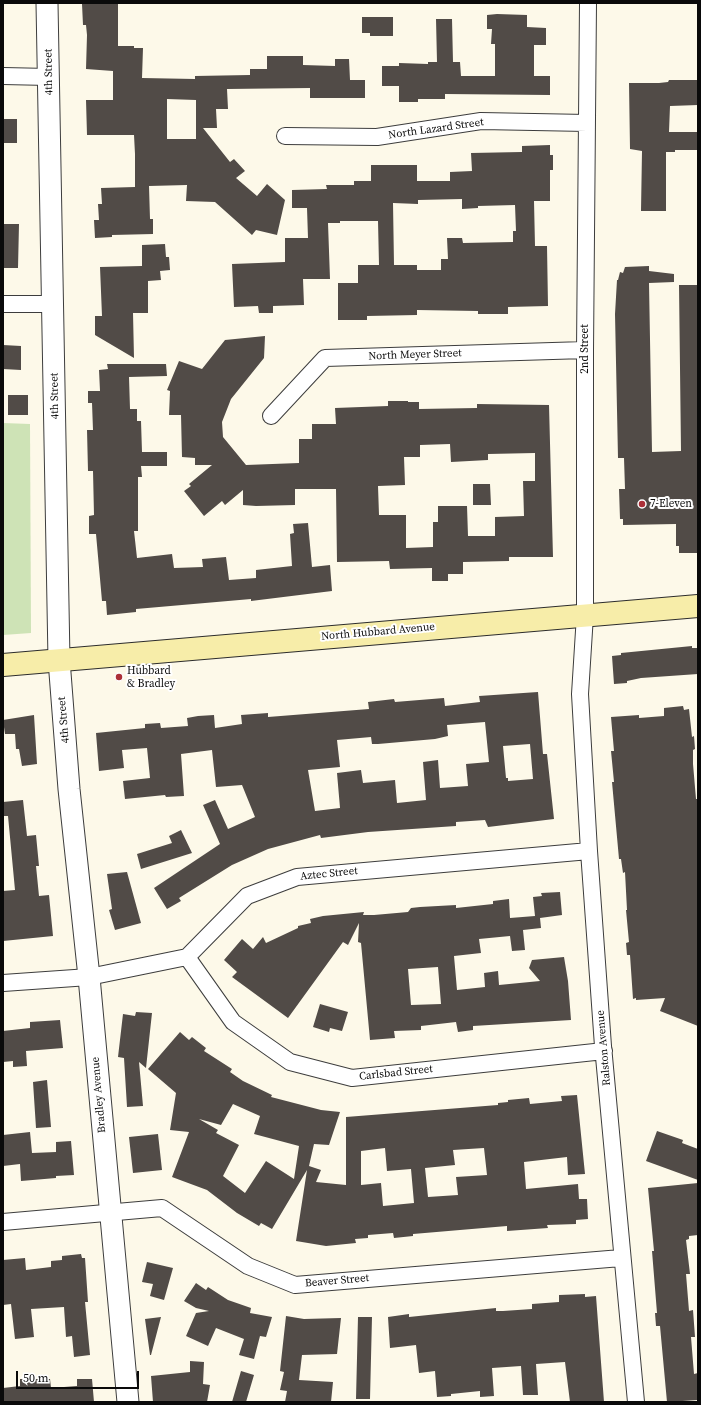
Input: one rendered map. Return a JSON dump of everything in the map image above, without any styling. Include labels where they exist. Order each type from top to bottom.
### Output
[{"type":"main road","name":"North Hubbard Avenue","points":[[3,665],[698,606]]},
{"type":"street","name":"4th Street","points":[[47,3],[59,660],[69,789]]},
{"type":"street","name":"2nd Street","points":[[580,694],[585,615],[585,350],[588,3]]},
{"type":"street","points":[[3,76],[49,77]]},
{"type":"street","name":"North Lazard Street","points":[[284,136],[377,137],[481,121],[587,123]]},
{"type":"street","points":[[3,304],[53,304]]},
{"type":"street","name":"North Meyer Street","points":[[271,416],[325,358],[585,350]]},
{"type":"street","name":"Ralston Avenue","points":[[580,694],[589,851],[604,1051],[621,1258],[636,1402]]},
{"type":"street","name":"Bradley Avenue","points":[[69,789],[89,976],[109,1212],[128,1402]]},
{"type":"street","name":"Aztec Street","points":[[187,957],[247,896],[297,877],[589,851]]},
{"type":"street","points":[[3,983],[89,976],[187,957]]},
{"type":"street","name":"Carlsbad Street","points":[[187,957],[233,1022],[290,1062],[352,1078],[604,1051]]},
{"type":"street","name":"Beaver Street","points":[[3,1222],[162,1208],[248,1266],[295,1285],[621,1258]]},
{"type":"green space","points":[[3,423],[30,424],[31,633],[3,635]]},
{"type":"building","points":[[82,4],[118,4],[118,46],[134,46],[134,48],[143,48],[142,78],[195,79],[195,76],[250,75],[250,69],[267,69],[267,56],[303,56],[303,65],[335,66],[335,59],[349,59],[350,80],[365,80],[365,98],[310,98],[310,88],[227,89],[228,109],[216,109],[217,128],[203,128],[230,162],[234,159],[245,171],[236,178],[257,196],[267,184],[285,200],[277,235],[256,230],[252,235],[215,202],[186,201],[187,185],[149,186],[150,219],[153,219],[153,234],[112,235],[112,237],[95,238],[94,220],[99,220],[98,204],[102,204],[101,188],[135,187],[134,135],[87,135],[86,100],[113,100],[113,71],[86,69],[87,35],[86,25],[83,25]],"holes":[[[167,99],[196,100],[196,139],[167,139]]]},
{"type":"building","points":[[487,15],[527,15],[527,27],[546,28],[546,45],[534,45],[534,76],[550,76],[550,95],[445,94],[445,99],[418,99],[418,102],[399,102],[399,86],[382,86],[382,66],[399,66],[399,63],[428,64],[428,62],[437,62],[436,19],[452,19],[453,62],[460,62],[461,76],[495,76],[495,44],[491,44],[492,29],[487,29]]},
{"type":"building","points":[[362,17],[393,17],[393,36],[370,36],[370,33],[362,33]]},
{"type":"building","points":[[669,80],[698,80],[698,105],[670,106],[669,132],[698,132],[698,150],[675,150],[675,152],[666,152],[666,211],[641,211],[642,151],[630,149],[629,83],[659,83],[668,82]]},
{"type":"building","points":[[3,119],[17,119],[17,143],[3,143]]},
{"type":"building","points":[[550,145],[550,155],[553,155],[553,170],[550,170],[550,201],[534,201],[535,246],[547,246],[548,306],[508,307],[508,314],[478,314],[478,311],[417,310],[417,315],[367,316],[367,320],[338,320],[338,283],[358,283],[358,265],[379,265],[378,221],[340,221],[340,223],[328,223],[330,279],[303,279],[304,305],[273,306],[273,313],[259,313],[258,306],[234,307],[232,264],[285,262],[285,238],[308,238],[307,208],[292,208],[292,190],[327,189],[326,185],[354,185],[354,181],[371,181],[371,165],[417,165],[417,181],[450,181],[450,172],[472,171],[471,153],[522,152],[522,146]],"holes":[[[462,199],[462,209],[478,208],[478,206],[515,205],[516,231],[513,231],[513,242],[463,243],[462,238],[447,238],[448,259],[441,259],[441,270],[417,270],[417,265],[394,265],[393,203],[418,204],[418,200]]]},
{"type":"building","points":[[3,224],[19,224],[18,268],[3,268]]},
{"type":"building","points":[[165,244],[166,257],[169,257],[170,270],[160,271],[161,280],[148,281],[148,313],[133,313],[134,358],[95,335],[95,316],[102,316],[100,267],[142,266],[142,245]]},
{"type":"building","points":[[649,266],[649,271],[674,274],[674,282],[649,283],[652,452],[681,451],[679,285],[698,285],[698,553],[679,553],[679,546],[676,546],[676,524],[623,525],[623,519],[620,519],[619,489],[625,489],[624,458],[618,458],[615,314],[617,280],[620,272],[623,273],[625,267]]},
{"type":"building","points":[[265,336],[264,358],[231,399],[222,422],[223,437],[246,465],[299,463],[299,439],[312,439],[312,424],[336,424],[335,408],[388,406],[388,401],[419,402],[419,409],[477,408],[477,404],[549,405],[553,557],[509,557],[509,561],[463,562],[463,574],[448,574],[448,581],[432,581],[432,568],[390,569],[389,561],[337,562],[336,489],[295,489],[295,505],[256,506],[243,505],[243,490],[225,505],[222,501],[204,516],[184,491],[191,486],[189,484],[212,465],[195,465],[195,458],[182,457],[181,415],[169,415],[170,391],[167,390],[179,361],[202,369],[225,340]],"holes":[[[450,444],[451,462],[488,460],[488,454],[535,453],[535,481],[523,481],[524,516],[495,517],[495,536],[468,536],[467,506],[438,506],[438,522],[433,522],[433,547],[406,548],[406,515],[379,515],[378,486],[405,485],[404,457],[420,457],[420,445]]]},
{"type":"building","points":[[3,345],[21,346],[21,370],[3,369]]},
{"type":"building","points":[[107,364],[166,364],[167,376],[129,377],[130,409],[137,409],[137,421],[141,421],[142,452],[167,452],[167,466],[141,466],[142,477],[138,477],[138,531],[134,531],[137,558],[172,554],[174,568],[203,567],[202,559],[226,557],[229,580],[256,578],[256,570],[292,566],[290,534],[294,533],[293,524],[308,523],[312,567],[330,565],[332,591],[251,601],[251,599],[136,609],[136,612],[107,615],[106,601],[102,601],[96,534],[89,534],[89,516],[94,515],[93,471],[88,471],[87,430],[93,430],[92,403],[88,403],[88,391],[100,391],[99,370],[108,369]]},
{"type":"building","points":[[8,395],[28,395],[28,415],[8,415]]},
{"type":"building","points":[[473,484],[490,484],[491,505],[473,505]]},
{"type":"building","points":[[692,646],[692,648],[698,648],[698,674],[641,678],[627,681],[627,683],[614,684],[612,656],[621,655],[621,653]]},
{"type":"building","points":[[538,692],[543,754],[547,754],[554,819],[488,827],[485,820],[456,822],[456,826],[368,832],[321,838],[320,835],[268,849],[232,865],[179,898],[181,901],[167,909],[154,888],[220,844],[203,805],[215,800],[228,829],[255,817],[242,785],[216,787],[212,750],[181,754],[184,796],[166,797],[165,795],[125,799],[123,781],[150,778],[147,748],[122,750],[124,768],[99,771],[96,733],[145,728],[145,724],[160,723],[161,728],[188,726],[187,718],[198,716],[214,715],[215,728],[242,724],[241,715],[268,713],[268,717],[369,709],[368,702],[394,699],[395,702],[444,698],[445,706],[480,702],[479,696]],"holes":[[[485,722],[489,762],[466,764],[468,786],[440,788],[438,760],[423,762],[426,800],[397,803],[395,780],[363,783],[361,770],[337,773],[340,808],[315,811],[308,770],[340,767],[337,740],[371,737],[372,744],[378,744],[435,739],[448,736],[447,725]],[[530,744],[533,779],[508,781],[508,778],[506,778],[503,746]]]},
{"type":"building","points":[[683,706],[684,710],[689,709],[692,737],[694,736],[695,749],[693,750],[693,764],[696,799],[698,799],[698,1026],[660,1011],[665,998],[633,999],[630,955],[627,955],[626,943],[629,942],[625,872],[623,873],[621,859],[619,859],[612,782],[614,782],[611,751],[614,751],[611,717],[639,715],[639,718],[664,716],[664,708]]},
{"type":"building","points":[[34,715],[37,764],[22,766],[19,749],[16,749],[15,734],[5,734],[3,720]]},
{"type":"building","points":[[23,800],[27,836],[36,835],[39,866],[36,866],[39,896],[49,895],[53,936],[3,941],[3,891],[15,890],[8,816],[3,816],[3,802]]},
{"type":"building","points":[[181,830],[192,853],[141,869],[137,854],[172,843],[169,836]]},
{"type":"building","points":[[127,872],[141,923],[115,930],[109,910],[112,909],[107,874]]},
{"type":"building","points":[[560,892],[562,915],[540,918],[541,928],[523,930],[525,950],[512,951],[510,936],[479,939],[481,953],[454,956],[457,990],[485,987],[484,973],[498,971],[499,985],[540,981],[529,968],[532,960],[564,957],[568,981],[571,1020],[473,1026],[473,1030],[458,1032],[456,1022],[421,1026],[421,1030],[394,1031],[395,1038],[370,1040],[361,943],[358,942],[359,923],[348,945],[343,942],[288,1018],[232,977],[237,972],[224,960],[242,939],[253,949],[263,937],[266,943],[298,928],[298,926],[311,923],[310,919],[323,916],[364,912],[363,915],[408,912],[411,908],[420,907],[456,905],[456,908],[493,904],[493,901],[509,899],[510,918],[535,916],[533,897],[542,896],[541,893]],"holes":[[[438,967],[441,1004],[411,1005],[408,969]]]},
{"type":"building","points":[[320,1004],[348,1012],[342,1031],[330,1028],[329,1032],[313,1027]]},
{"type":"building","points":[[136,1012],[152,1013],[146,1068],[139,1062],[143,1106],[127,1107],[124,1058],[118,1057],[123,1014],[135,1016]]},
{"type":"building","points":[[60,1020],[63,1048],[26,1051],[27,1066],[13,1067],[13,1061],[3,1062],[3,1031],[30,1028],[30,1022]]},
{"type":"building","points":[[180,1032],[189,1040],[192,1037],[206,1048],[204,1051],[232,1069],[230,1072],[243,1081],[272,1095],[271,1097],[321,1110],[340,1112],[329,1145],[314,1144],[309,1166],[321,1170],[316,1182],[346,1185],[346,1117],[498,1105],[498,1103],[508,1102],[508,1100],[529,1098],[530,1104],[562,1101],[561,1096],[577,1095],[585,1174],[568,1175],[567,1157],[524,1162],[526,1189],[578,1184],[579,1199],[587,1199],[588,1219],[576,1220],[576,1224],[547,1225],[548,1228],[507,1231],[507,1226],[413,1234],[413,1236],[394,1238],[393,1233],[368,1235],[368,1238],[355,1239],[356,1243],[326,1246],[296,1241],[307,1170],[272,1229],[261,1223],[259,1226],[237,1213],[207,1190],[172,1177],[189,1132],[170,1130],[176,1093],[148,1069]],"holes":[[[233,1104],[260,1116],[254,1134],[299,1146],[294,1179],[266,1161],[245,1193],[223,1176],[239,1145],[216,1133],[218,1130],[199,1119],[221,1125]],[[385,1148],[387,1171],[411,1169],[414,1203],[383,1206],[381,1183],[361,1185],[361,1151]],[[484,1148],[487,1175],[456,1177],[458,1195],[428,1197],[425,1168],[455,1165],[453,1150]]]},
{"type":"building","points":[[47,1080],[51,1127],[36,1128],[33,1082]]},
{"type":"building","points":[[657,1131],[683,1140],[682,1143],[698,1149],[698,1180],[646,1161]]},
{"type":"building","points":[[30,1132],[32,1153],[56,1152],[56,1142],[71,1141],[74,1175],[21,1181],[20,1164],[3,1166],[3,1135]]},
{"type":"building","points":[[158,1134],[162,1170],[133,1173],[129,1137]]},
{"type":"building","points":[[698,1183],[698,1235],[689,1236],[689,1239],[686,1240],[690,1274],[686,1274],[689,1311],[693,1310],[695,1337],[691,1337],[694,1374],[698,1373],[698,1400],[667,1402],[660,1326],[656,1326],[655,1313],[657,1313],[652,1251],[654,1251],[648,1188]]},
{"type":"building","points":[[81,1254],[82,1258],[85,1258],[88,1302],[85,1302],[90,1355],[74,1357],[72,1336],[66,1337],[64,1307],[31,1309],[34,1337],[15,1339],[11,1304],[3,1305],[3,1260],[25,1258],[26,1270],[51,1267],[51,1261],[62,1260],[62,1256]]},
{"type":"building","points":[[147,1262],[173,1268],[164,1300],[150,1296],[153,1284],[142,1282]]},
{"type":"building","points":[[196,1283],[206,1290],[208,1287],[228,1300],[251,1308],[250,1313],[272,1317],[266,1337],[260,1336],[254,1359],[239,1355],[244,1339],[216,1328],[208,1346],[186,1336],[196,1313],[209,1311],[196,1308],[184,1301]]},
{"type":"building","points":[[585,1294],[585,1297],[596,1296],[604,1402],[570,1402],[565,1362],[536,1364],[538,1395],[523,1395],[521,1366],[492,1368],[494,1396],[480,1397],[480,1391],[437,1397],[435,1371],[419,1373],[416,1345],[390,1348],[388,1317],[409,1314],[409,1317],[496,1308],[496,1311],[532,1309],[532,1304],[559,1302],[559,1295]]},
{"type":"building","points":[[286,1316],[304,1319],[341,1318],[337,1354],[302,1355],[299,1380],[333,1382],[331,1402],[285,1402],[287,1391],[280,1390],[284,1372],[280,1371]]},
{"type":"building","points":[[161,1317],[151,1355],[150,1355],[145,1319]]},
{"type":"building","points":[[358,1317],[372,1317],[370,1399],[356,1399]]},
{"type":"building","points":[[190,1361],[204,1362],[203,1384],[210,1385],[207,1402],[153,1402],[151,1376],[190,1372]]},
{"type":"building","points":[[241,1371],[254,1375],[246,1402],[232,1402]]},
{"type":"building","points":[[20,1379],[50,1379],[51,1388],[77,1386],[77,1379],[92,1379],[94,1402],[3,1402],[3,1388],[20,1386]]},
{"type":"place","name":"7-Eleven","points":[[642,504]]},
{"type":"place","name":"Hubbard & Bradley","points":[[119,677]]}]
